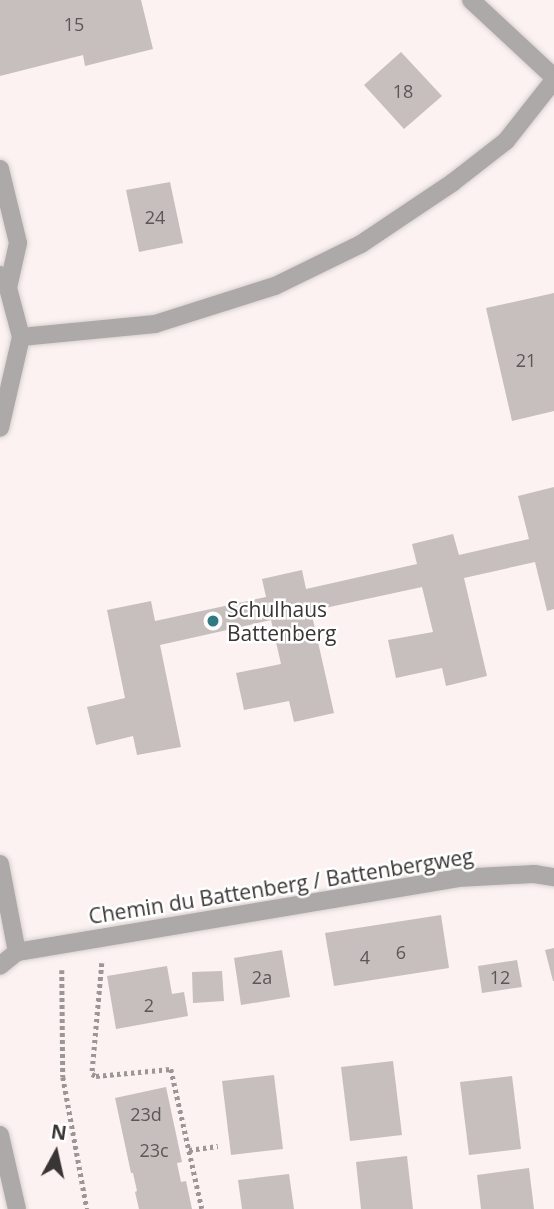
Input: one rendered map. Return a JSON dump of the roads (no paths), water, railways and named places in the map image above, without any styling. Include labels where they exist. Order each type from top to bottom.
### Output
[{"type":"street","points":[[21,337],[155,324],[275,286],[361,244],[452,183],[506,141],[554,78],[471,0]]},
{"type":"street","points":[[0,169],[18,243],[4,282],[21,337],[2,408],[0,428]]},
{"type":"street","points":[[0,864],[17,952],[0,966]]},
{"type":"street","name":"Chemin du Battenberg / Battenbergweg","points":[[17,952],[457,878],[534,874],[554,877]]},
{"type":"street","points":[[0,1135],[17,1209]]},
{"type":"place","name":"Schulhaus Battenberg","points":[[213,621]]}]
